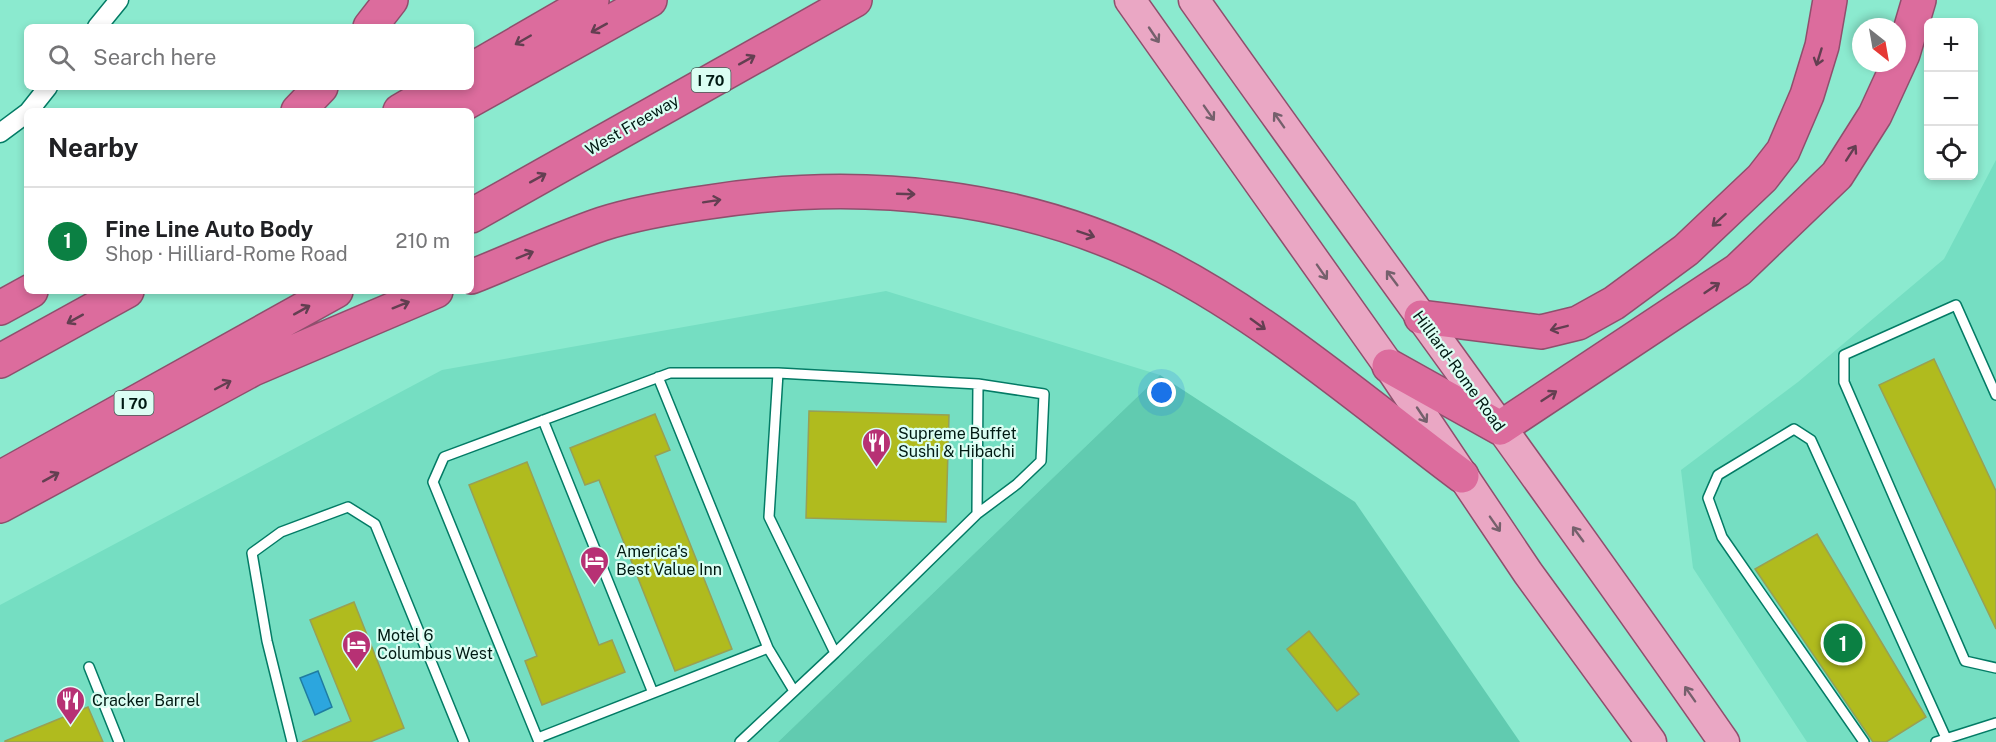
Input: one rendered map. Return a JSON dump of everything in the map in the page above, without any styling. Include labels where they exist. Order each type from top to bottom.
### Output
[{"type":"highway","points":[[372,24],[391,0]]},
{"type":"highway","points":[[474,68],[592,0]]},
{"type":"highway","points":[[456,108],[650,0]]},
{"type":"highway","name":"West Freeway","points":[[474,214],[855,0]]},
{"type":"highway","points":[[1420,317],[1541,332],[1568,325],[1614,303],[1686,250],[1762,178],[1784,151],[1807,95],[1822,46],[1830,0]]},
{"type":"highway","points":[[1389,366],[1500,428],[1738,270],[1837,175],[1875,115],[1904,54],[1919,0]]},
{"type":"highway","points":[[301,108],[318,90]]},
{"type":"highway","points":[[405,108],[436,90]]},
{"type":"highway","points":[[474,276],[603,224],[673,207],[743,197],[832,192],[915,194],[974,202],[1030,215],[1099,239],[1164,266],[1246,316],[1462,476]]},
{"type":"highway","points":[[0,308],[25,294]]},
{"type":"highway","points":[[0,361],[122,294]]},
{"type":"highway","name":"I 70","points":[[0,478],[331,294]]},
{"type":"highway","points":[[0,506],[125,436],[253,369],[429,294]]},
{"type":"main road","name":"Hilliard-Rome Road","points":[[1194,0],[1623,596],[1724,742]]},
{"type":"main road","points":[[1131,2],[1389,366],[1462,476],[1651,742]]},
{"type":"street","points":[[99,24],[119,0]]},
{"type":"street","points":[[31,108],[46,90]]},
{"type":"street","points":[[0,133],[24,115]]},
{"type":"lane","points":[[1996,395],[1956,305],[1844,355],[1844,382],[1965,661],[1996,668]]},
{"type":"lane","points":[[740,742],[977,514],[1017,484],[1041,461],[1044,394],[978,384],[778,374],[670,373],[444,457],[433,482],[538,740],[768,648]]},
{"type":"lane","points":[[778,374],[769,517],[836,652]]},
{"type":"lane","points":[[658,377],[768,648],[794,691]]},
{"type":"lane","points":[[977,514],[978,384]]},
{"type":"lane","points":[[543,420],[653,693]]},
{"type":"lane","points":[[1864,742],[1722,537],[1708,498],[1718,475],[1794,429],[1811,440],[1946,738]]},
{"type":"lane","points":[[292,742],[267,641],[252,553],[281,532],[348,507],[375,524],[464,742]]},
{"type":"lane","points":[[89,667],[118,742]]},
{"type":"lane","points":[[1936,742],[1996,723]]},
{"type":"shaded area","points":[[1996,160],[1996,742],[1807,742],[1693,568],[1681,470],[1798,382],[1944,259]]},
{"type":"shaded area","points":[[886,291],[1160,375],[778,742],[0,742],[0,605],[442,370]]},
{"type":"shaded area","points":[[1160,375],[1355,502],[1520,742],[778,742]]},
{"type":"water","points":[[318,671],[332,707],[315,715],[300,678]]},
{"type":"building","points":[[1934,359],[1996,491],[1996,629],[1879,385]]},
{"type":"building","name":"Supreme Buffet Sushi & Hibachi","points":[[809,411],[949,415],[946,522],[806,518]]},
{"type":"building","points":[[655,414],[670,450],[655,456],[732,649],[675,671],[599,480],[585,485],[570,448]]},
{"type":"building","points":[[527,462],[599,645],[612,640],[625,672],[542,705],[525,661],[537,656],[469,485]]},
{"type":"building","points":[[1817,534],[1926,717],[1886,742],[1873,742],[1755,569]]},
{"type":"building","name":"Motel 6 Columbus West","points":[[354,602],[404,728],[370,742],[302,742],[351,721],[310,620]]},
{"type":"building","points":[[1309,631],[1359,694],[1337,711],[1287,649]]},
{"type":"building","name":"Cracker Barrel","points":[[88,707],[103,742],[5,742],[5,741]]},
{"type":"place","name":"Supreme Buffet Sushi & Hibachi","points":[[877,468]]},
{"type":"place","name":"America's Best Value Inn","points":[[595,586]]},
{"type":"place","name":"Fine Line Auto Body","points":[[1843,643]]},
{"type":"place","name":"Motel 6 Columbus West","points":[[356,670]]},
{"type":"place","name":"Cracker Barrel","points":[[71,726]]}]
